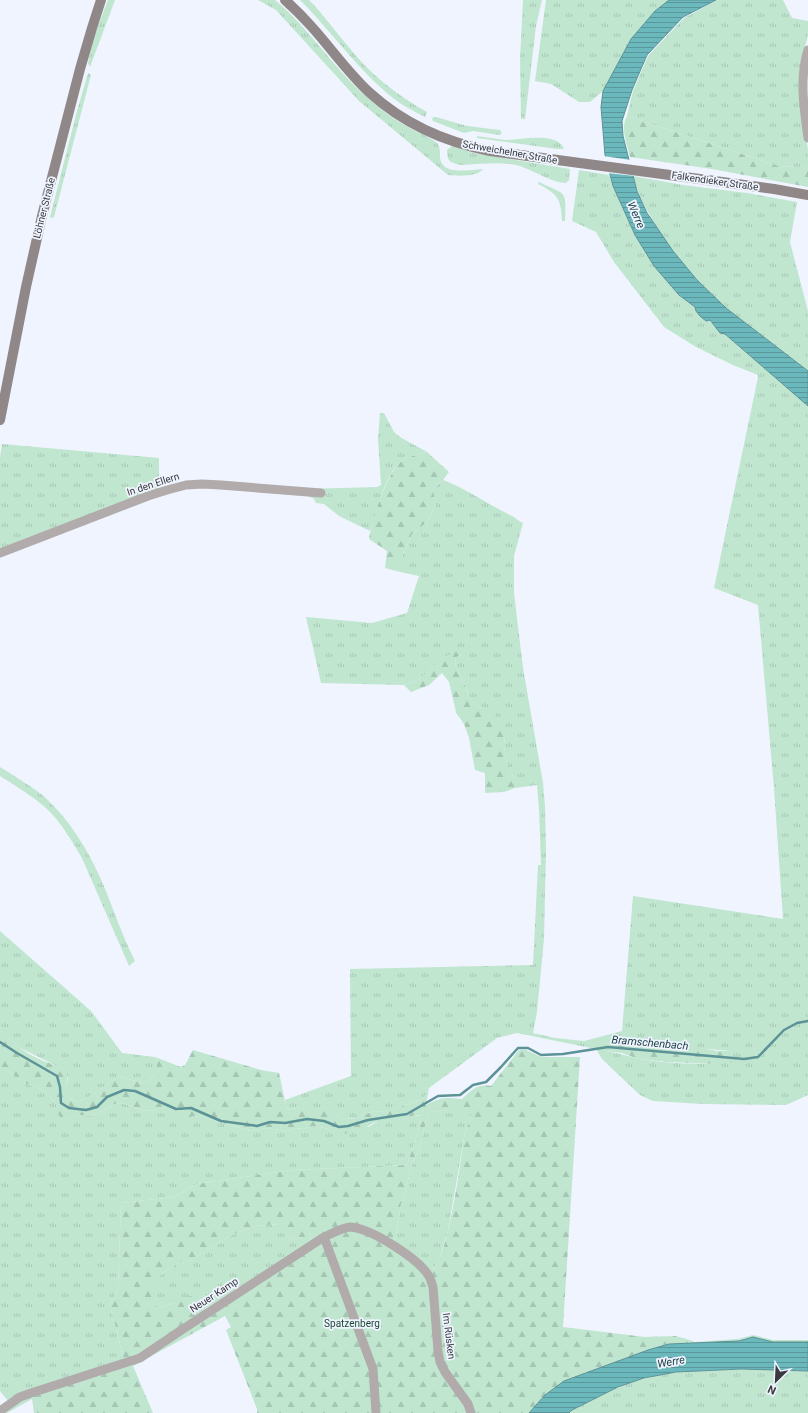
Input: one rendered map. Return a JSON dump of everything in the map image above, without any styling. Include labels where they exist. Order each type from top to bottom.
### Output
[{"type":"street","name":"Löhner Straße","points":[[0,420],[26,287],[42,216],[86,48],[101,0]]},
{"type":"street","name":"Schweichelner Straße","points":[[285,0],[311,25],[369,93],[409,122],[446,139],[466,146],[622,169]]},
{"type":"street","points":[[808,50],[804,63],[803,105],[808,138]]},
{"type":"street","name":"Falkendieker Straße","points":[[622,169],[731,183],[808,195]]},
{"type":"street","name":"In den Ellern","points":[[0,553],[148,496],[186,485],[221,485],[321,493]]},
{"type":"street","name":"Neuer Kamp","points":[[0,1411],[15,1400],[31,1392],[140,1358],[324,1237],[349,1227],[368,1231],[402,1251],[423,1270],[429,1278]]},
{"type":"street","points":[[324,1237],[372,1369],[376,1413]]},
{"type":"street","name":"Im Rüsken","points":[[429,1278],[433,1287],[440,1362],[445,1372],[468,1404],[471,1413]]},
{"type":"green space","points":[[108,0],[115,0],[90,67],[88,63],[92,47]]},
{"type":"green space","points":[[258,0],[275,0],[288,11],[343,74],[372,101],[401,123],[436,142],[440,148],[441,162],[445,167],[463,171],[483,169],[472,175],[448,175],[359,101],[276,10]]},
{"type":"green space","points":[[300,0],[309,0],[365,65],[394,91],[427,112],[425,117],[401,104],[380,87]]},
{"type":"green space","points":[[523,0],[542,0],[536,26],[525,119],[521,119],[520,59]]},
{"type":"green space","points":[[546,0],[669,0],[655,11],[631,39],[603,91],[590,102],[579,102],[551,84],[535,81]]},
{"type":"green space","points":[[717,0],[783,0],[792,18],[808,21],[808,35],[800,68],[799,95],[808,150],[808,167],[778,166],[627,116],[633,91],[648,56],[684,18]]},
{"type":"green space","points":[[88,73],[91,75],[54,217],[50,218],[77,111]]},
{"type":"green space","points":[[627,116],[778,166],[808,167],[808,187],[712,169],[630,157],[624,131]]},
{"type":"green space","points":[[433,117],[467,126],[500,130],[502,133],[499,135],[473,131],[464,133],[433,121]]},
{"type":"green space","points":[[477,136],[505,140],[547,138],[560,143],[564,149],[477,138]]},
{"type":"green space","points":[[452,146],[474,153],[570,169],[569,180],[566,183],[554,181],[526,168],[513,164],[490,163],[460,165],[451,162],[448,159],[447,150]]},
{"type":"green space","points":[[579,170],[609,175],[635,235],[654,266],[679,295],[695,307],[696,311],[709,320],[720,333],[725,334],[808,406],[808,1095],[786,1105],[703,1104],[653,1101],[640,1095],[602,1059],[596,1049],[517,1033],[497,1038],[429,1088],[424,1098],[415,1102],[385,1112],[373,1111],[358,1118],[343,1119],[335,1114],[301,1107],[287,1110],[285,1100],[351,1076],[350,969],[533,965],[538,865],[541,865],[537,785],[515,788],[515,780],[507,763],[504,747],[505,734],[485,709],[479,707],[470,699],[456,668],[455,658],[463,654],[439,660],[428,672],[416,681],[404,685],[321,683],[306,617],[372,623],[407,613],[419,576],[396,571],[412,534],[427,522],[436,504],[433,489],[443,480],[469,492],[523,523],[514,556],[514,593],[523,668],[543,783],[546,851],[544,939],[537,1012],[533,1033],[555,1038],[584,1041],[622,1031],[633,896],[783,919],[774,788],[758,605],[714,588],[758,375],[696,347],[664,327],[614,262],[596,232],[572,221]],"holes":[[[624,1042],[730,1051],[734,1062],[687,1064],[640,1059],[606,1051],[601,1044]]]},
{"type":"green space","points":[[633,176],[797,202],[790,242],[808,311],[808,371],[736,317],[709,293],[682,264],[652,220],[641,199]]},
{"type":"green space","points":[[539,182],[563,194],[565,198],[565,221],[562,221],[561,207],[557,198],[550,191],[538,184]]},
{"type":"green space","points":[[380,413],[384,413],[394,432],[400,437],[427,452],[403,460],[391,473],[386,483],[370,531],[339,516],[324,504],[316,503],[314,499],[308,496],[191,487],[159,495],[0,556],[0,457],[2,444],[159,458],[159,489],[183,484],[304,489],[377,487],[381,485],[378,439]]},
{"type":"green space","points":[[427,452],[449,472],[433,489],[436,504],[427,522],[412,534],[396,571],[385,568],[387,551],[369,539],[373,520],[386,484],[397,465],[403,460]]},
{"type":"green space","points":[[471,646],[471,649],[455,658],[456,668],[470,699],[479,707],[494,714],[505,734],[504,747],[507,763],[515,780],[515,788],[504,792],[485,793],[485,773],[475,770],[469,738],[464,724],[456,712],[449,682],[442,673],[429,685],[411,692],[404,685],[416,681],[428,672],[439,660],[452,653]]},
{"type":"green space","points":[[0,767],[26,783],[51,803],[69,824],[85,847],[107,894],[135,961],[129,966],[82,858],[70,838],[57,819],[46,808],[30,795],[0,776]]},
{"type":"green space","points":[[0,931],[91,1011],[122,1053],[155,1057],[157,1072],[145,1084],[119,1076],[92,1095],[82,1100],[77,1101],[69,1098],[66,1091],[68,1077],[55,1065],[20,1048],[0,1031]]},
{"type":"green space","name":"Spatzenberg","points":[[0,1031],[8,1036],[20,1048],[36,1058],[67,1069],[67,1088],[69,1098],[78,1101],[92,1095],[119,1076],[145,1084],[157,1072],[155,1057],[181,1067],[185,1065],[193,1050],[261,1070],[279,1073],[287,1110],[301,1107],[318,1109],[335,1114],[343,1119],[358,1118],[373,1111],[385,1112],[415,1102],[424,1098],[429,1088],[426,1105],[443,1098],[462,1099],[478,1087],[491,1086],[519,1050],[526,1050],[541,1057],[580,1057],[563,1327],[645,1337],[675,1336],[687,1339],[690,1344],[669,1344],[545,1395],[529,1413],[257,1413],[257,1409],[226,1330],[231,1327],[225,1316],[133,1366],[153,1413],[34,1413],[32,1399],[33,1394],[124,1361],[110,1304],[118,1290],[121,1203],[174,1197],[197,1184],[292,1170],[407,1165],[423,1116],[417,1115],[373,1123],[361,1131],[342,1134],[333,1132],[329,1129],[313,1126],[303,1129],[295,1128],[287,1131],[266,1128],[251,1131],[202,1117],[192,1116],[187,1120],[182,1117],[180,1112],[162,1107],[156,1110],[145,1111],[122,1103],[114,1104],[93,1116],[79,1115],[66,1120],[62,1119],[58,1114],[58,1106],[45,1091],[25,1083],[0,1066]],"holes":[[[471,1110],[470,1120],[465,1132],[453,1206],[444,1246],[432,1271],[427,1271],[395,1243],[401,1204],[411,1167],[419,1148],[429,1112]],[[278,1224],[291,1239],[309,1236],[312,1241],[204,1310],[201,1299],[189,1296],[178,1304],[172,1303],[161,1308],[156,1306],[156,1278],[179,1262],[186,1263],[233,1234],[257,1226]]]},
{"type":"green space","points":[[624,1042],[668,1042],[717,1051],[730,1051],[735,1060],[734,1062],[719,1064],[667,1062],[639,1059],[622,1053],[606,1051],[603,1049],[601,1044]]},
{"type":"green space","points":[[0,1066],[25,1083],[45,1091],[58,1106],[66,1120],[79,1115],[93,1116],[114,1104],[122,1103],[145,1111],[156,1110],[162,1107],[251,1131],[266,1128],[287,1131],[295,1128],[303,1129],[313,1126],[329,1129],[369,1127],[373,1124],[395,1118],[423,1116],[407,1165],[292,1170],[197,1184],[174,1197],[121,1203],[118,1290],[110,1304],[124,1361],[33,1394],[32,1399],[7,1413],[0,1413],[9,1402],[0,1391]]},
{"type":"green space","points":[[472,1110],[465,1132],[448,1231],[439,1260],[432,1271],[427,1271],[395,1243],[401,1204],[411,1167],[419,1148],[429,1112]]},
{"type":"green space","points":[[279,1224],[291,1239],[309,1236],[312,1241],[203,1310],[172,1303],[161,1308],[156,1306],[156,1278],[179,1262],[186,1263],[233,1234],[257,1226]]},
{"type":"green space","points":[[753,1335],[773,1340],[808,1340],[808,1342],[773,1342],[753,1337],[739,1341],[690,1344],[687,1339],[695,1342],[738,1339]]},
{"type":"green space","points":[[741,1369],[808,1371],[808,1413],[569,1413],[572,1410],[616,1389],[655,1376],[679,1372]]},
{"type":"water","name":"Werre","points":[[669,0],[716,0],[683,17],[647,55],[632,90],[622,121],[623,136],[637,191],[647,213],[673,251],[697,280],[726,308],[808,371],[808,406],[725,334],[720,333],[710,320],[706,321],[700,316],[695,307],[679,295],[654,266],[635,235],[613,186],[605,155],[601,107],[603,91],[631,39],[655,11]]},
{"type":"water","name":"Werre","points":[[753,1337],[773,1342],[808,1342],[808,1371],[741,1369],[676,1372],[644,1378],[618,1387],[572,1410],[569,1413],[529,1413],[545,1395],[564,1381],[648,1350],[669,1344],[739,1341]]},
{"type":"pier","points":[[603,156],[631,160],[635,176],[607,173]]},
{"type":"waterway","name":"Bramschenbach","points":[[0,1042],[57,1076],[60,1087],[61,1103],[69,1108],[86,1110],[97,1107],[107,1097],[124,1090],[135,1091],[176,1109],[191,1108],[221,1121],[257,1126],[270,1122],[285,1123],[307,1119],[324,1121],[339,1127],[368,1120],[407,1114],[438,1096],[460,1095],[473,1085],[486,1082],[518,1048],[528,1048],[541,1055],[563,1054],[608,1047],[744,1059],[758,1057],[784,1030],[797,1023],[808,1021]]}]
